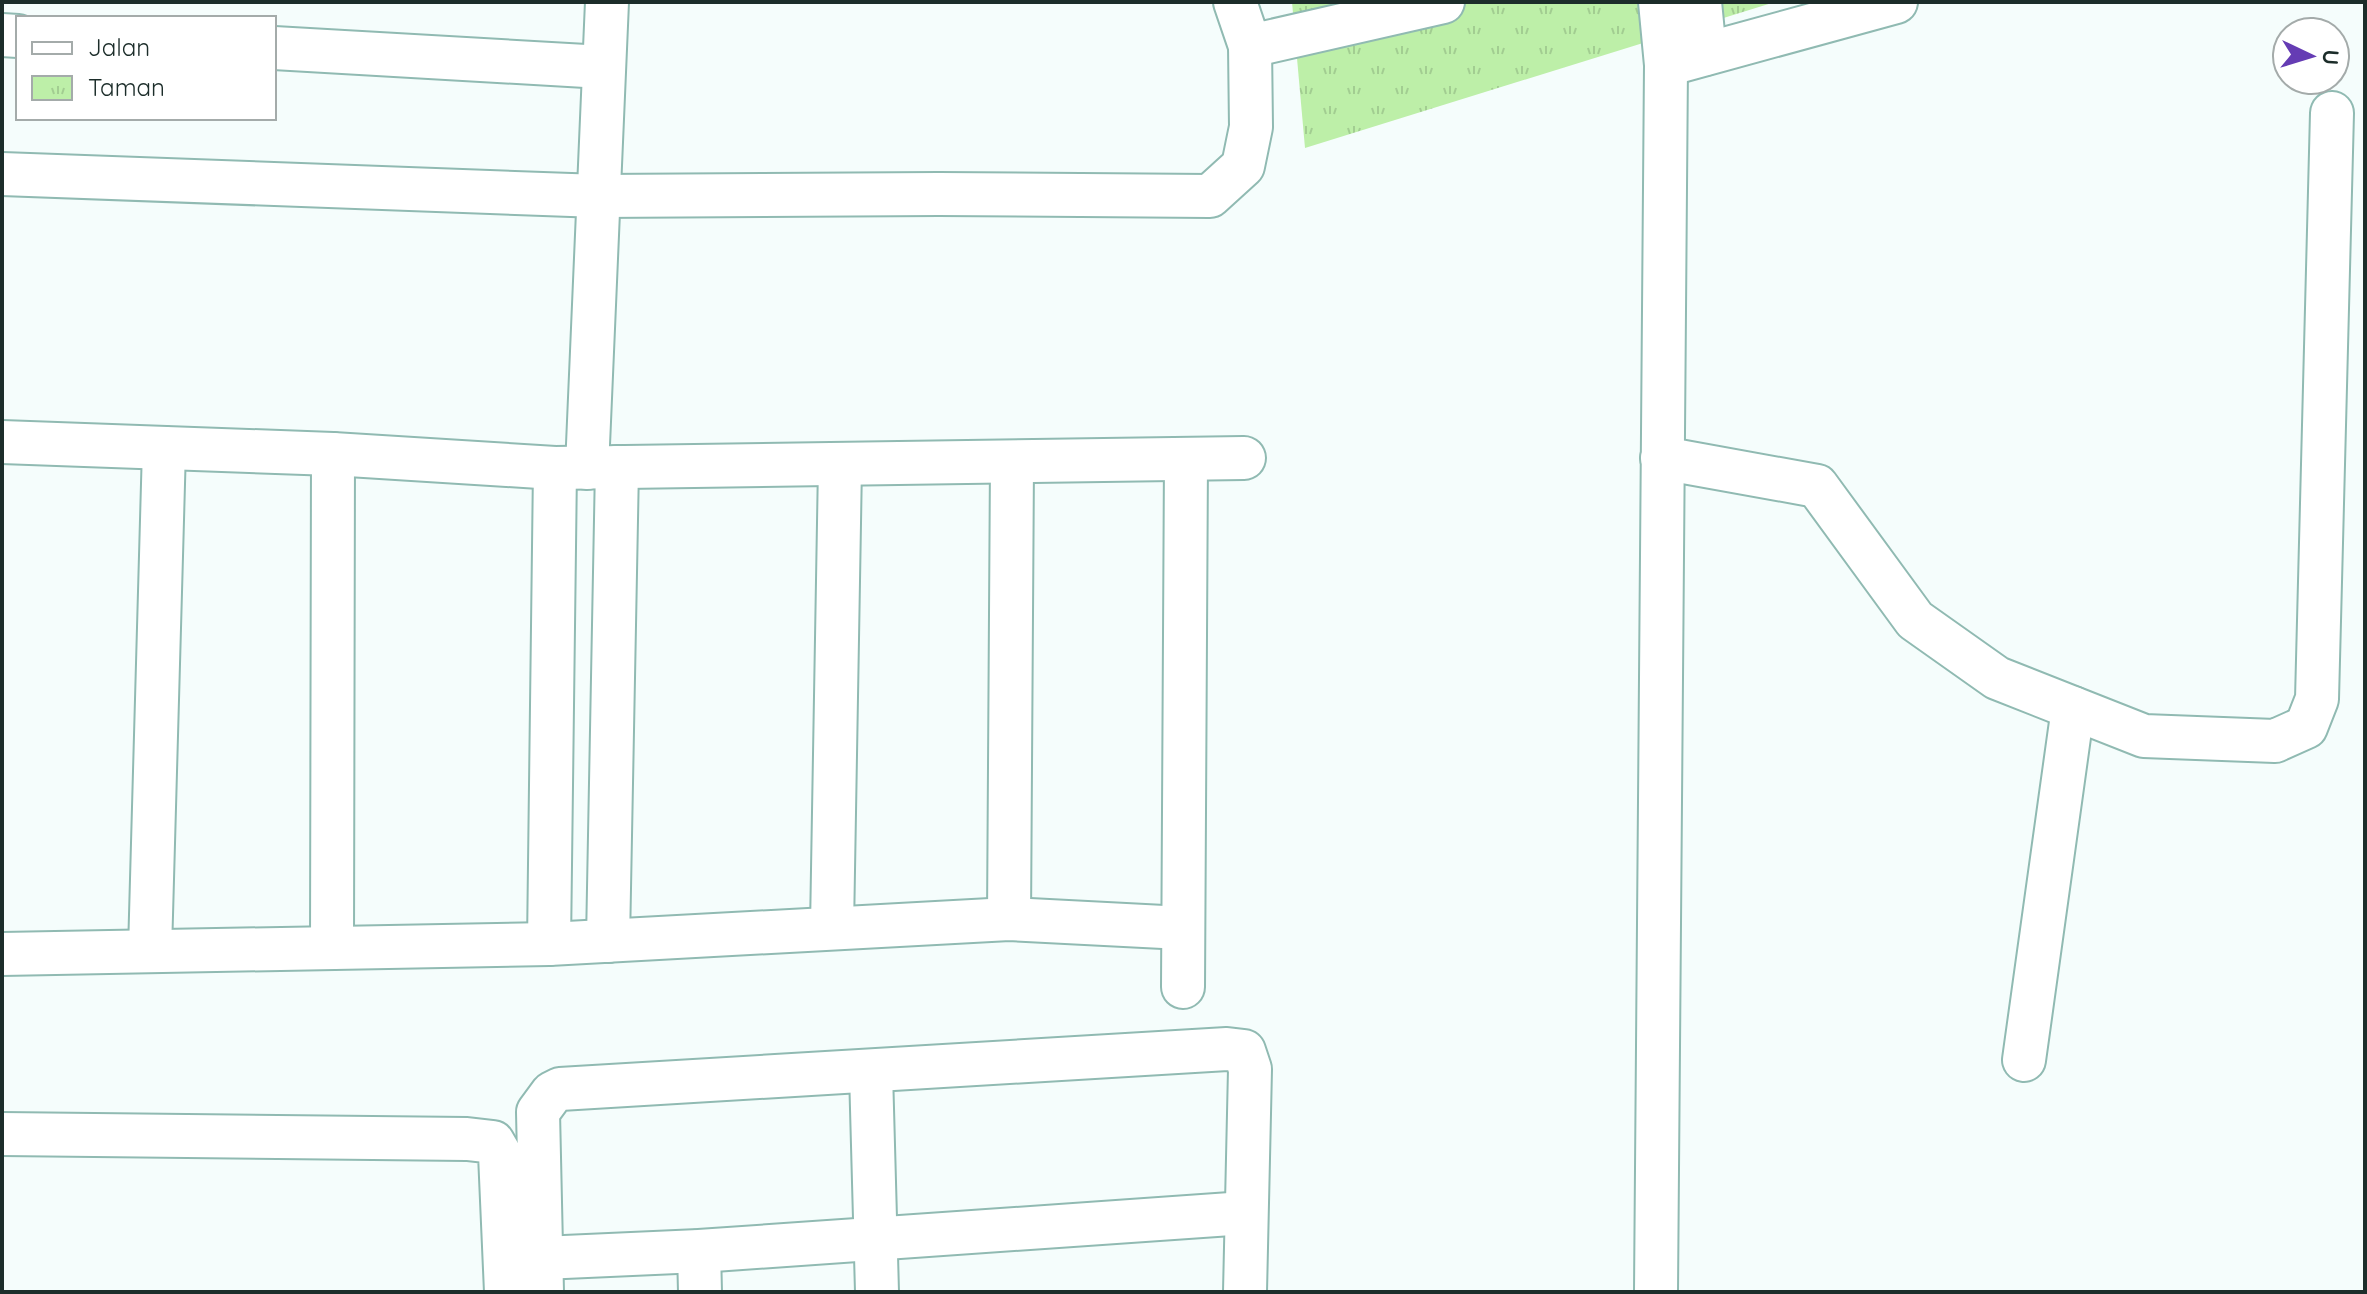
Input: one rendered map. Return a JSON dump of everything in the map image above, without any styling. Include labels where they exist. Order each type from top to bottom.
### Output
[{"type":"street","points":[[549,944],[586,468],[607,2]]},
{"type":"street","points":[[2,174],[599,196],[1210,196],[1243,166],[1251,127],[1250,46],[1235,2]]},
{"type":"street","points":[[1250,46],[1443,2]]},
{"type":"street","points":[[1660,2],[1685,60]]},
{"type":"street","points":[[1656,1292],[1662,458],[1685,60],[1700,2]]},
{"type":"street","points":[[1685,60],[1896,2]]},
{"type":"street","points":[[276,48],[603,67]]},
{"type":"street","points":[[1662,458],[1817,486],[1915,620],[1997,678],[2144,736],[2275,741],[2306,727],[2317,699],[2332,113]]},
{"type":"street","points":[[2,442],[333,454],[586,468],[1244,458]]},
{"type":"street","points":[[150,951],[164,448]]},
{"type":"street","points":[[332,948],[333,454]]},
{"type":"street","points":[[1183,987],[1186,459]]},
{"type":"street","points":[[1009,919],[1012,462]]},
{"type":"street","points":[[832,928],[840,465]]},
{"type":"street","points":[[586,468],[608,941]]},
{"type":"street","points":[[2024,1060],[2073,708]]},
{"type":"street","points":[[2,954],[549,944],[1009,919],[1183,928]]},
{"type":"street","points":[[1245,1213],[876,1239],[700,1272],[542,1275],[538,1112],[552,1093],[560,1089],[1227,1049],[1244,1051],[1250,1069],[1245,1292]]},
{"type":"street","points":[[871,1072],[877,1292]]},
{"type":"street","points":[[2,1134],[467,1139],[493,1142],[500,1154],[506,1292]]},
{"type":"green space","points":[[1292,2],[1775,2],[1305,148]]}]
